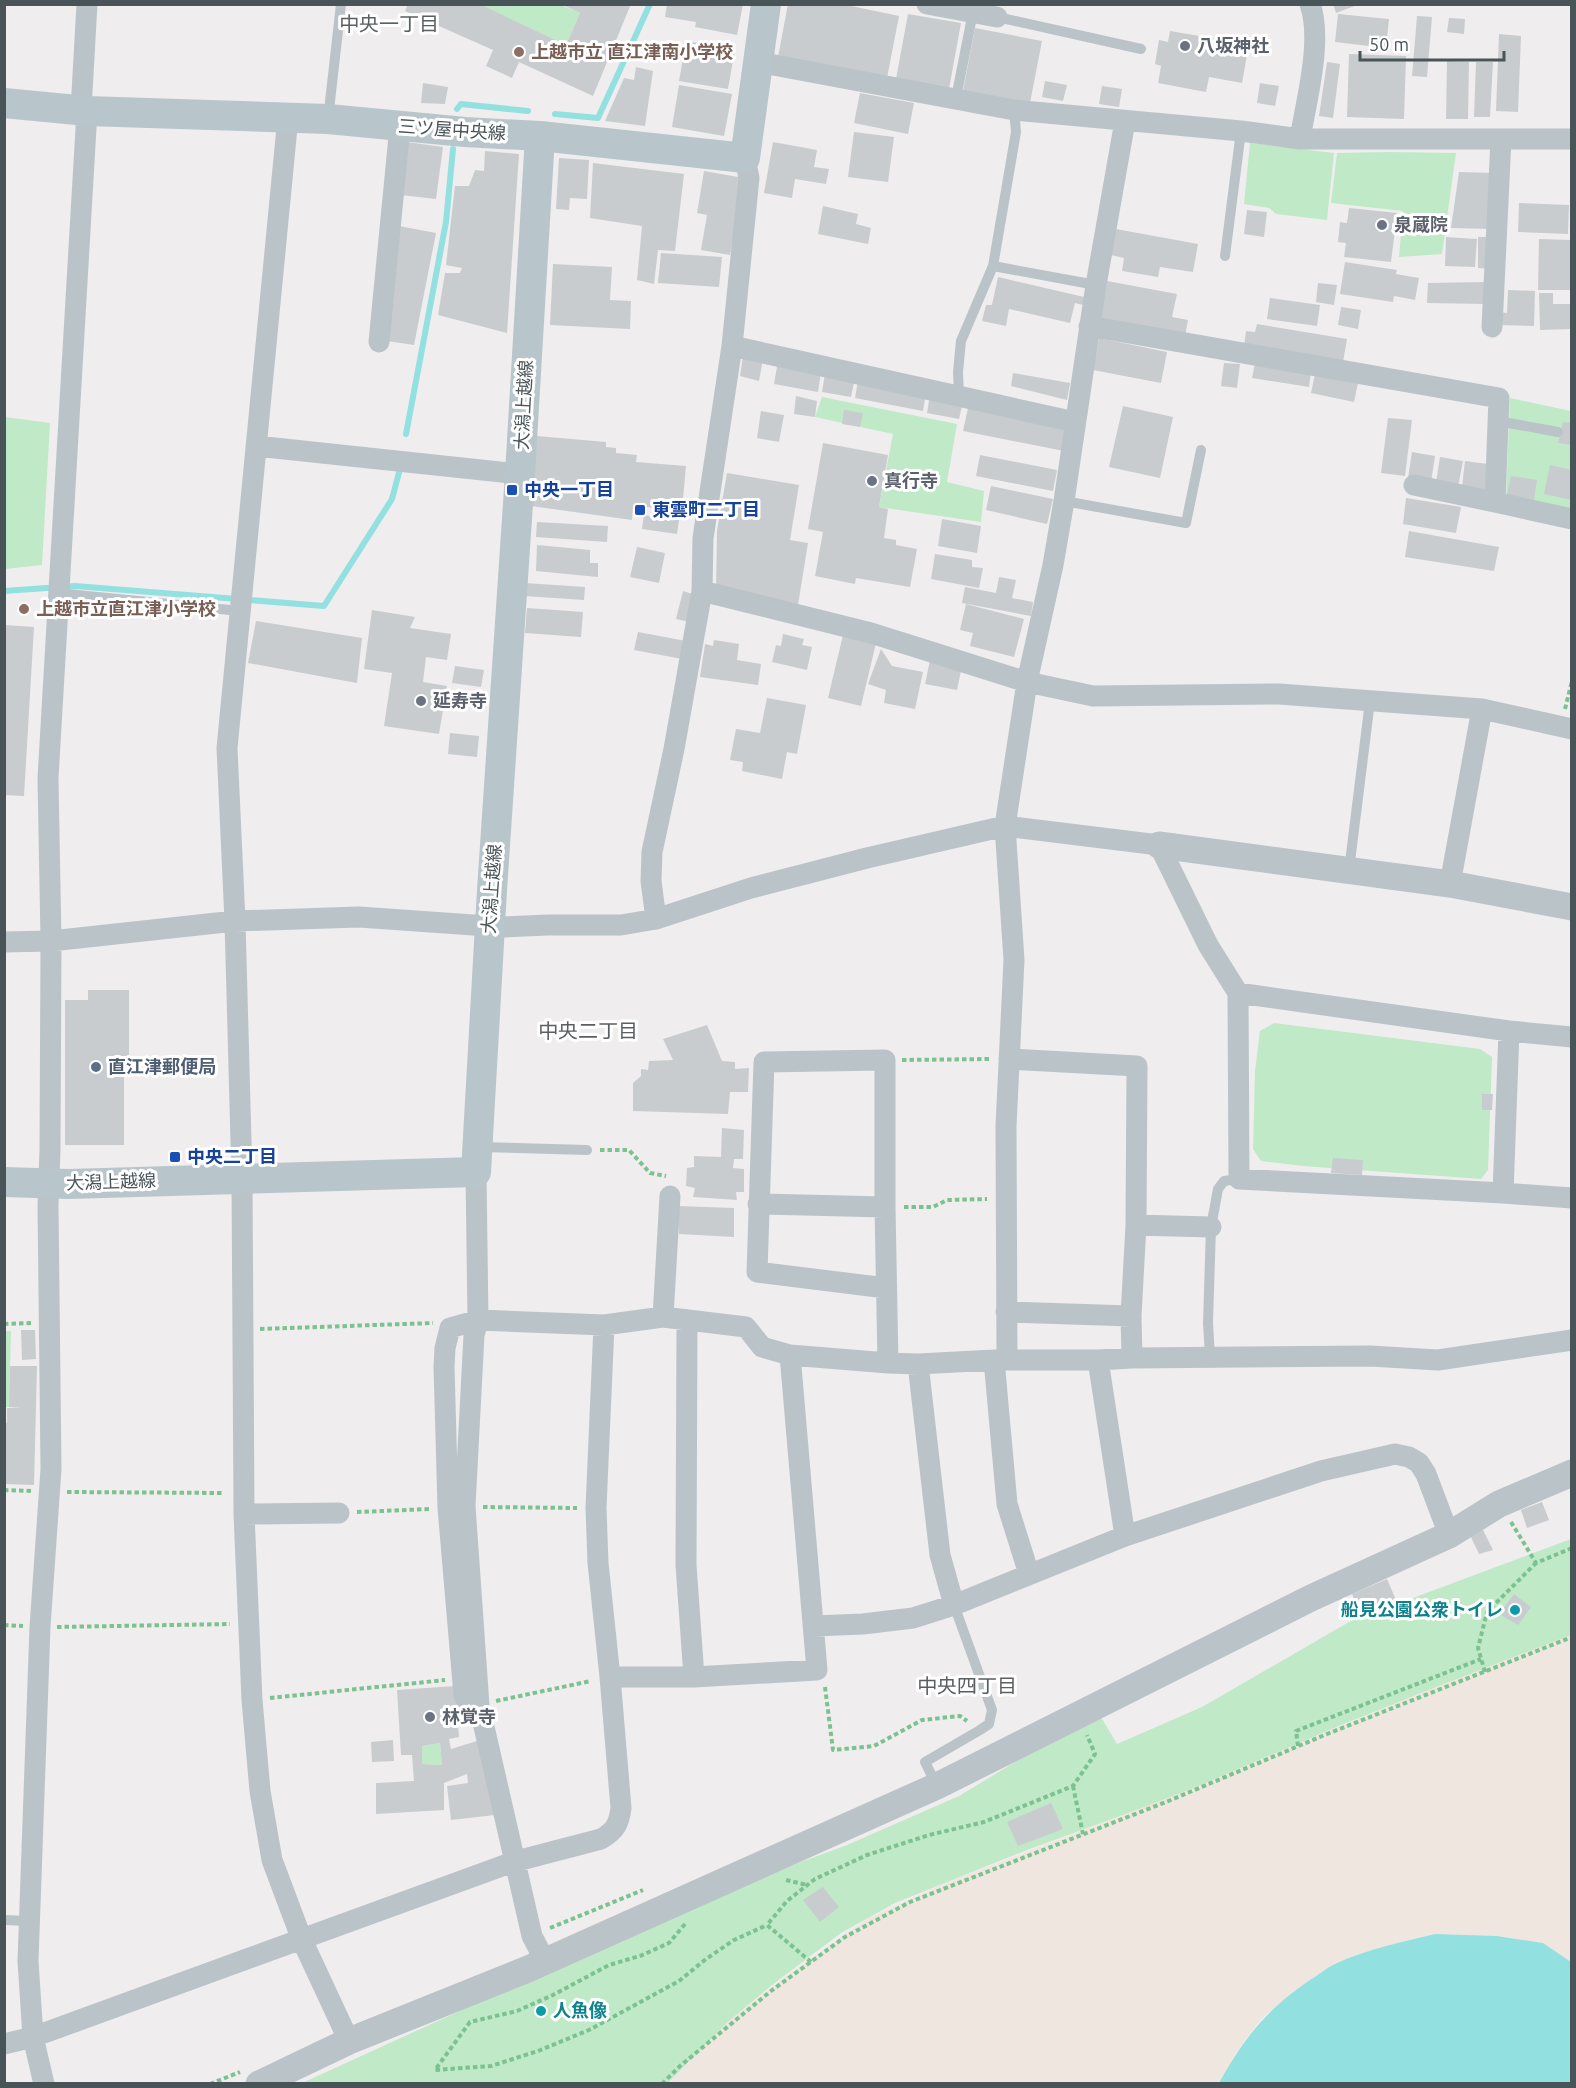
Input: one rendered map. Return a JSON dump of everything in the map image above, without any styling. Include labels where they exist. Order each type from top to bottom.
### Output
[{"type":"main road","points":[[745,158],[766,4]]},
{"type":"main road","name":"三ツ屋中央線","points":[[4,103],[84,110],[328,119],[540,136],[745,158]]},
{"type":"main road","name":"大潟上越線","points":[[4,1182],[48,1184],[242,1178],[477,1159],[540,136]]},
{"type":"street","points":[[44,2084],[33,2037],[28,1922],[40,1627],[50,1491],[48,1184],[51,940],[48,778],[84,110],[87,4]]},
{"type":"street","points":[[927,4],[996,17]]},
{"type":"street","points":[[1300,139],[1314,51],[1315,31],[1310,4]]},
{"type":"street","points":[[758,62],[1014,110],[1241,131],[1300,139],[1572,139]]},
{"type":"street","points":[[288,117],[227,748],[235,921],[242,1178],[243,1504],[252,1700],[260,1791],[272,1860],[302,1940],[349,2041]]},
{"type":"street","points":[[1029,1574],[1007,1504],[1000,1360],[1006,1312],[1009,1059],[1014,960],[1005,826],[1027,682],[1053,565],[1064,501],[1089,326],[1125,121]]},
{"type":"street","points":[[379,342],[400,126]]},
{"type":"street","points":[[1492,327],[1501,139]]},
{"type":"street","points":[[656,920],[651,881],[652,852],[676,740],[702,591],[703,538],[732,346],[748,178],[745,158]]},
{"type":"street","points":[[1089,326],[1499,398],[1495,502]]},
{"type":"street","points":[[732,346],[1075,423]]},
{"type":"street","points":[[256,446],[520,474]]},
{"type":"street","points":[[1414,485],[1572,519]]},
{"type":"street","points":[[702,591],[871,633],[1027,682],[1093,696],[1279,694],[1370,700],[1482,709],[1566,728]]},
{"type":"street","points":[[1450,884],[1482,709]]},
{"type":"street","points":[[4,942],[51,940],[235,921],[359,917],[490,926],[621,925],[656,920],[763,885],[1005,826],[1450,884],[1572,907]]},
{"type":"street","points":[[1159,845],[1208,945],[1238,993],[1239,1179],[1572,1198]]},
{"type":"street","points":[[1238,993],[1509,1031],[1572,1036]]},
{"type":"street","points":[[1503,1193],[1509,1031]]},
{"type":"street","points":[[1009,1059],[1137,1066],[1132,1358]]},
{"type":"street","points":[[886,1288],[757,1272],[764,1062],[885,1060],[888,1363]]},
{"type":"street","points":[[477,1159],[478,1320],[474,1335],[456,1507],[461,1679],[467,1702],[479,1705]]},
{"type":"street","points":[[663,1317],[670,1196]]},
{"type":"street","points":[[758,1204],[885,1207]]},
{"type":"street","points":[[1136,1225],[1211,1227]]},
{"type":"street","points":[[1006,1312],[1131,1316]]},
{"type":"street","points":[[545,1961],[532,1936],[513,1862],[479,1705],[456,1507],[444,1366],[445,1348],[450,1328],[478,1320],[604,1325],[663,1317],[746,1327],[762,1347],[790,1355],[918,1364],[1000,1360],[1370,1356],[1438,1360],[1572,1340]]},
{"type":"street","points":[[687,1320],[686,1566],[694,1677]]},
{"type":"street","points":[[4,2044],[33,2037],[513,1862],[601,1839],[614,1832],[621,1808],[598,1563],[596,1508],[604,1325]]},
{"type":"street","points":[[610,1677],[694,1677],[817,1670],[790,1355]]},
{"type":"street","points":[[1098,1360],[1125,1536]]},
{"type":"street","points":[[918,1364],[940,1556],[954,1605]]},
{"type":"street","points":[[814,1626],[863,1624],[913,1618],[954,1605],[1125,1536],[1321,1471],[1395,1454],[1419,1463],[1426,1474],[1449,1535]]},
{"type":"street","points":[[259,2084],[349,2041],[545,1961],[937,1786],[1311,1598],[1449,1535],[1499,1504],[1572,1473]]},
{"type":"street","points":[[243,1504],[339,1513]]},
{"type":"lane","points":[[328,119],[341,4]]},
{"type":"lane","points":[[956,98],[973,12]]},
{"type":"lane","points":[[996,17],[1141,49]]},
{"type":"lane","points":[[959,397],[958,366],[961,341],[993,266],[1016,132],[1014,110]]},
{"type":"lane","points":[[1225,256],[1241,131]]},
{"type":"lane","points":[[993,266],[1096,285]]},
{"type":"lane","points":[[1498,421],[1558,432]]},
{"type":"lane","points":[[1064,501],[1186,523],[1201,450]]},
{"type":"lane","points":[[57,593],[240,611]]},
{"type":"lane","points":[[1349,870],[1370,700]]},
{"type":"lane","points":[[477,1159],[587,1150]]},
{"type":"lane","points":[[1210,1358],[1208,1323],[1211,1227],[1218,1189],[1224,1181],[1239,1179]]},
{"type":"lane","points":[[937,1786],[925,1762],[988,1724],[992,1710],[954,1605]]},
{"type":"lane","points":[[4,1920],[28,1922]]},
{"type":"path","points":[[1566,728],[1572,681]]},
{"type":"path","points":[[885,1060],[1009,1059]]},
{"type":"path","points":[[587,1150],[629,1150],[650,1173],[672,1177],[670,1196]]},
{"type":"path","points":[[885,1207],[933,1207],[947,1200],[1006,1199]]},
{"type":"path","points":[[4,1324],[50,1322]]},
{"type":"path","points":[[244,1329],[441,1323],[450,1328]]},
{"type":"path","points":[[4,1490],[243,1504]]},
{"type":"path","points":[[1499,1504],[1536,1563]]},
{"type":"path","points":[[339,1513],[456,1507],[596,1508]]},
{"type":"path","points":[[1485,1672],[1478,1648],[1487,1612],[1536,1563],[1572,1548]]},
{"type":"path","points":[[40,1627],[248,1624]]},
{"type":"path","points":[[662,2084],[680,2066],[771,1991],[845,1937],[910,1902],[1572,1637]]},
{"type":"path","points":[[1298,1746],[1296,1731],[1481,1659]]},
{"type":"path","points":[[817,1670],[825,1687],[833,1750],[874,1746],[921,1720],[960,1716],[980,1730]]},
{"type":"path","points":[[479,1705],[610,1677]]},
{"type":"path","points":[[252,1700],[363,1687],[461,1679]]},
{"type":"path","points":[[686,1922],[669,1943],[609,1965],[517,2011],[470,2022],[435,2070],[491,2066],[538,2051],[589,2030],[679,1981],[734,1940],[767,1926],[787,1900],[814,1879],[867,1855],[929,1835],[984,1822],[1073,1785],[1095,1754],[1079,1715]]},
{"type":"path","points":[[1073,1785],[1083,1834]]},
{"type":"path","points":[[777,1883],[787,1879],[807,1885]]},
{"type":"path","points":[[767,1926],[811,1962]]},
{"type":"green space","points":[[479,5],[561,5],[580,13],[566,45]]},
{"type":"green space","points":[[1250,143],[1334,153],[1327,220],[1276,214],[1269,208],[1244,204]]},
{"type":"green space","points":[[1337,153],[1456,153],[1442,254],[1399,257],[1403,211],[1331,203]]},
{"type":"green space","points":[[822,397],[957,424],[947,482],[984,491],[981,522],[879,507],[893,434],[815,417]]},
{"type":"green space","points":[[1510,398],[1571,411],[1571,513],[1506,499]]},
{"type":"green space","points":[[5,417],[50,423],[42,565],[5,569]]},
{"type":"green space","points":[[1274,1023],[1480,1049],[1492,1057],[1488,1170],[1481,1179],[1261,1161],[1253,1149],[1255,1071],[1260,1031]]},
{"type":"green space","points":[[4,1331],[11,1331],[9,1407],[4,1407]]},
{"type":"green space","points":[[1571,1539],[1571,1635],[1346,1723],[1175,1796],[1027,1850],[895,1903],[841,1933],[772,1985],[729,2021],[668,2083],[300,2084],[600,1945],[763,1876],[847,1845],[959,1796],[1098,1712],[1117,1744],[1202,1707],[1349,1622]]},
{"type":"green space","points":[[440,1743],[442,1765],[422,1764],[422,1746]]},
{"type":"sand","points":[[1571,1635],[1571,1962],[1543,1943],[1497,1936],[1435,1934],[1336,1963],[1295,1990],[1260,2020],[1233,2057],[1219,2083],[668,2084],[729,2021],[785,1977],[867,1919],[948,1882],[1199,1786],[1413,1696]]},
{"type":"water","points":[[1435,1934],[1497,1936],[1543,1943],[1571,1962],[1571,2083],[1219,2083],[1257,2026],[1294,1991],[1330,1967],[1349,1958],[1385,1946]]},
{"type":"building","points":[[408,4],[479,4],[566,45],[580,13],[561,4],[631,4],[593,96],[519,62],[512,78],[486,66],[493,50],[405,11]]},
{"type":"building","points":[[667,4],[743,4],[737,35],[695,27],[696,22],[665,17]]},
{"type":"building","points":[[788,4],[842,4],[899,16],[887,78],[778,57]]},
{"type":"building","points":[[1333,4],[1357,4],[1357,5],[1336,13]]},
{"type":"building","points":[[908,14],[961,23],[949,89],[896,79]]},
{"type":"building","points":[[1338,14],[1389,19],[1386,48],[1335,42]]},
{"type":"building","points":[[1417,16],[1432,17],[1427,77],[1412,76]]},
{"type":"building","points":[[1449,18],[1465,19],[1464,34],[1447,32]]},
{"type":"building","points":[[975,28],[1042,41],[1030,103],[963,91]]},
{"type":"building","points":[[1170,31],[1217,39],[1215,49],[1247,55],[1242,83],[1209,77],[1206,92],[1158,83],[1161,66],[1155,64],[1159,40],[1168,42]]},
{"type":"building","points":[[1499,34],[1521,36],[1518,112],[1496,111]]},
{"type":"building","points":[[686,41],[735,49],[728,89],[679,81]]},
{"type":"building","points":[[1349,54],[1406,56],[1404,119],[1347,117]]},
{"type":"building","points":[[1447,61],[1469,62],[1468,119],[1446,119]]},
{"type":"building","points":[[1327,62],[1340,64],[1333,118],[1319,116]]},
{"type":"building","points":[[1476,62],[1493,62],[1490,117],[1474,117]]},
{"type":"building","points":[[636,67],[653,71],[645,126],[605,121],[624,78],[634,80]]},
{"type":"building","points":[[1045,81],[1067,85],[1063,101],[1042,97]]},
{"type":"building","points":[[423,83],[448,87],[445,104],[421,103]]},
{"type":"building","points":[[1260,83],[1279,86],[1275,106],[1257,103]]},
{"type":"building","points":[[679,85],[732,94],[724,136],[672,127]]},
{"type":"building","points":[[1102,86],[1122,89],[1119,107],[1099,104]]},
{"type":"building","points":[[860,93],[914,103],[908,134],[854,123]]},
{"type":"building","points":[[854,132],[894,137],[888,182],[848,177]]},
{"type":"building","points":[[407,142],[443,147],[436,199],[401,195]]},
{"type":"building","points":[[773,142],[817,150],[814,167],[829,169],[826,184],[795,179],[792,198],[764,193]]},
{"type":"building","points":[[485,151],[519,154],[507,333],[438,315],[445,273],[460,273],[462,268],[446,265],[455,186],[469,186],[475,170],[484,171]]},
{"type":"building","points":[[559,158],[589,160],[587,199],[570,198],[569,210],[556,209]]},
{"type":"building","points":[[593,163],[684,174],[675,251],[658,250],[654,284],[637,280],[642,226],[590,218]]},
{"type":"building","points":[[704,171],[744,178],[730,255],[701,250],[707,215],[697,213]]},
{"type":"building","points":[[1459,172],[1494,173],[1491,229],[1451,228]]},
{"type":"building","points":[[1519,203],[1569,205],[1568,234],[1518,232]]},
{"type":"building","points":[[823,206],[858,214],[856,224],[871,228],[868,244],[818,234]]},
{"type":"building","points":[[1349,208],[1397,213],[1391,262],[1344,257],[1346,243],[1338,242],[1340,222],[1347,223]]},
{"type":"building","points":[[1247,210],[1267,212],[1264,237],[1244,234]]},
{"type":"building","points":[[399,226],[436,233],[414,345],[387,341]]},
{"type":"building","points":[[1116,229],[1198,244],[1193,272],[1160,267],[1158,277],[1122,271],[1124,258],[1111,255]]},
{"type":"building","points":[[1446,237],[1477,239],[1475,267],[1445,266]]},
{"type":"building","points":[[1478,237],[1492,237],[1492,269],[1478,268]]},
{"type":"building","points":[[1539,239],[1572,240],[1572,290],[1538,290]]},
{"type":"building","points":[[661,253],[722,257],[719,287],[658,283]]},
{"type":"building","points":[[1345,262],[1397,270],[1396,274],[1419,278],[1415,300],[1394,296],[1393,302],[1340,294]]},
{"type":"building","points":[[553,264],[612,267],[610,300],[631,301],[630,329],[550,325]]},
{"type":"building","points":[[998,277],[1084,297],[1083,305],[1075,303],[1070,323],[1009,309],[1006,326],[982,321],[986,305],[992,305]]},
{"type":"building","points":[[1107,281],[1177,294],[1172,317],[1188,320],[1185,336],[1100,320]]},
{"type":"building","points":[[1485,282],[1485,304],[1427,303],[1428,283]]},
{"type":"building","points":[[1318,283],[1337,285],[1334,305],[1316,302]]},
{"type":"building","points":[[1508,290],[1535,291],[1534,326],[1500,325],[1500,312],[1507,313]]},
{"type":"building","points":[[1539,293],[1553,293],[1553,304],[1572,304],[1572,329],[1540,330]]},
{"type":"building","points":[[1270,298],[1320,305],[1317,326],[1267,319]]},
{"type":"building","points":[[1341,307],[1361,310],[1358,329],[1338,325]]},
{"type":"building","points":[[1257,324],[1347,339],[1343,362],[1244,346],[1246,331],[1255,332]]},
{"type":"building","points":[[1099,338],[1167,352],[1161,383],[1093,370]]},
{"type":"building","points":[[743,356],[763,359],[759,381],[740,376]]},
{"type":"building","points":[[778,361],[821,372],[818,392],[774,384]]},
{"type":"building","points":[[1224,363],[1240,364],[1237,388],[1221,386]]},
{"type":"building","points":[[1255,363],[1311,372],[1309,387],[1252,378]]},
{"type":"building","points":[[825,373],[855,378],[851,397],[822,392]]},
{"type":"building","points":[[1013,373],[1070,383],[1067,400],[1011,386]]},
{"type":"building","points":[[1315,374],[1358,383],[1354,402],[1311,393]]},
{"type":"building","points":[[858,380],[926,393],[923,411],[855,398]]},
{"type":"building","points":[[930,395],[963,401],[959,419],[927,413]]},
{"type":"building","points":[[796,396],[817,401],[815,417],[794,414]]},
{"type":"building","points":[[1123,406],[1173,417],[1160,478],[1109,467]]},
{"type":"building","points":[[968,408],[1068,429],[1064,451],[963,431]]},
{"type":"building","points":[[844,410],[863,413],[860,427],[842,424]]},
{"type":"building","points":[[761,411],[784,415],[779,442],[757,438]]},
{"type":"building","points":[[1388,418],[1412,420],[1405,476],[1381,473]]},
{"type":"building","points":[[1563,422],[1572,423],[1572,445],[1558,443]]},
{"type":"building","points":[[537,436],[606,442],[606,447],[616,448],[616,453],[637,455],[636,462],[686,466],[682,510],[633,506],[632,520],[531,506]]},
{"type":"building","points":[[823,443],[888,455],[879,507],[888,509],[884,538],[896,540],[896,545],[917,549],[910,587],[856,578],[855,584],[815,576],[823,532],[808,529]]},
{"type":"building","points":[[1412,452],[1435,456],[1431,482],[1408,478]]},
{"type":"building","points":[[980,455],[1057,470],[1053,491],[976,476]]},
{"type":"building","points":[[1440,457],[1463,461],[1458,487],[1436,483]]},
{"type":"building","points":[[1465,461],[1488,464],[1486,490],[1462,487]]},
{"type":"building","points":[[1550,465],[1572,470],[1572,500],[1544,494]]},
{"type":"building","points":[[727,473],[799,485],[790,540],[808,543],[798,605],[716,588],[717,531]]},
{"type":"building","points":[[1511,476],[1537,480],[1534,500],[1507,495]]},
{"type":"building","points":[[991,486],[1053,499],[1047,524],[986,510]]},
{"type":"building","points":[[1406,498],[1461,507],[1456,533],[1403,524]]},
{"type":"building","points":[[644,515],[679,520],[677,534],[642,529]]},
{"type":"building","points":[[942,519],[981,526],[977,553],[938,546]]},
{"type":"building","points":[[537,522],[608,526],[607,542],[536,537]]},
{"type":"building","points":[[1409,531],[1499,547],[1494,571],[1405,557]]},
{"type":"building","points":[[537,545],[590,550],[590,563],[598,563],[598,577],[536,571]]},
{"type":"building","points":[[637,547],[665,553],[659,583],[630,577]]},
{"type":"building","points":[[935,554],[972,560],[972,567],[983,568],[979,588],[931,579]]},
{"type":"building","points":[[999,577],[1016,580],[1012,598],[1033,602],[1031,616],[962,603],[965,587],[996,593]]},
{"type":"building","points":[[525,583],[585,587],[584,600],[524,596]]},
{"type":"building","points":[[683,591],[696,595],[690,622],[676,619]]},
{"type":"building","points":[[966,604],[1024,619],[1014,657],[970,646],[973,633],[960,630]]},
{"type":"building","points":[[527,608],[583,612],[581,637],[525,633]]},
{"type":"building","points":[[372,610],[415,617],[410,628],[451,634],[447,660],[426,657],[423,682],[447,686],[439,734],[384,726],[392,673],[364,669]]},
{"type":"building","points":[[256,621],[362,638],[357,683],[248,663]]},
{"type":"building","points":[[4,625],[34,627],[24,796],[4,795]]},
{"type":"building","points":[[638,632],[686,641],[682,659],[634,650]]},
{"type":"building","points":[[783,634],[804,639],[802,645],[812,647],[807,670],[772,662],[776,645],[781,646]]},
{"type":"building","points":[[843,635],[876,643],[861,706],[828,698]]},
{"type":"building","points":[[714,640],[739,644],[737,660],[761,664],[758,685],[700,677],[705,644],[713,646]]},
{"type":"building","points":[[881,649],[892,666],[923,672],[915,709],[884,703],[886,690],[868,684]]},
{"type":"building","points":[[930,660],[962,666],[957,690],[925,684]]},
{"type":"building","points":[[455,666],[484,670],[481,687],[452,683]]},
{"type":"building","points":[[767,698],[806,705],[797,754],[787,752],[782,779],[742,771],[743,762],[730,760],[736,729],[760,733]]},
{"type":"building","points":[[450,733],[479,736],[477,757],[448,754]]},
{"type":"building","points":[[88,990],[129,990],[129,1073],[124,1073],[124,1145],[65,1145],[65,1000],[88,1000]]},
{"type":"building","points":[[707,1025],[722,1061],[735,1062],[735,1069],[749,1068],[748,1092],[730,1092],[728,1114],[633,1111],[633,1083],[641,1076],[641,1069],[648,1070],[649,1061],[673,1060],[663,1039]]},
{"type":"building","points":[[1482,1094],[1493,1094],[1492,1110],[1482,1110]]},
{"type":"building","points":[[722,1128],[744,1130],[743,1159],[734,1159],[733,1168],[744,1169],[744,1192],[736,1192],[737,1200],[693,1197],[695,1188],[686,1186],[687,1168],[694,1167],[694,1156],[721,1157]]},
{"type":"building","points":[[1333,1158],[1363,1160],[1362,1175],[1331,1173]]},
{"type":"building","points":[[678,1206],[734,1208],[734,1237],[679,1234]]},
{"type":"building","points":[[21,1330],[35,1330],[36,1359],[22,1360]]},
{"type":"building","points":[[10,1366],[37,1366],[34,1485],[4,1484],[4,1423],[7,1423],[7,1408],[21,1408],[9,1407]]},
{"type":"building","points":[[1542,1502],[1549,1520],[1527,1528],[1521,1510]]},
{"type":"building","points":[[1482,1528],[1493,1550],[1479,1554],[1469,1533]]},
{"type":"building","points":[[1387,1579],[1396,1600],[1361,1615],[1352,1594]]},
{"type":"building","name":"船見公園公衆トイレ","points":[[1514,1594],[1531,1607],[1518,1625],[1499,1614]]},
{"type":"building","points":[[455,1686],[459,1737],[449,1739],[451,1749],[477,1741],[495,1815],[451,1820],[447,1786],[468,1783],[467,1774],[444,1783],[444,1810],[376,1814],[376,1783],[414,1781],[412,1755],[401,1755],[397,1690]],"holes":[[[440,1743],[442,1765],[422,1764],[422,1746]]]},
{"type":"building","points":[[393,1740],[394,1761],[372,1762],[371,1742]]},
{"type":"building","points":[[1051,1803],[1063,1829],[1018,1846],[1007,1822]]},
{"type":"building","points":[[823,1887],[839,1907],[820,1922],[803,1900]]},
{"type":"waterway","points":[[555,114],[598,118],[650,4]]},
{"type":"waterway","points":[[457,109],[461,104],[528,111]]},
{"type":"waterway","points":[[406,434],[446,222],[453,149]]},
{"type":"waterway","points":[[4,591],[75,586],[324,606],[392,499],[401,465]]},
{"type":"place","name":"八坂神社","points":[[1185,46]]},
{"type":"place","name":"上越市立 直江津南小学校","points":[[519,52]]},
{"type":"place","name":"泉蔵院","points":[[1382,225]]},
{"type":"place","name":"真行寺","points":[[872,481]]},
{"type":"place","name":"中央一丁目","points":[[512,490]]},
{"type":"place","name":"東雲町二丁目","points":[[640,510]]},
{"type":"place","name":"上越市立直江津小学校","points":[[24,609]]},
{"type":"place","name":"延寿寺","points":[[421,701]]},
{"type":"place","name":"直江津郵便局","points":[[96,1067]]},
{"type":"place","name":"中央二丁目","points":[[175,1157]]},
{"type":"place","name":"船見公園公衆トイレ","points":[[1515,1610]]},
{"type":"place","name":"林覚寺","points":[[430,1717]]},
{"type":"place","name":"人魚像","points":[[541,2011]]},
{"type":"district","name":"中央一丁目","points":[[389,24]]},
{"type":"district","name":"中央二丁目","points":[[588,1031]]},
{"type":"district","name":"中央四丁目","points":[[967,1686]]}]
